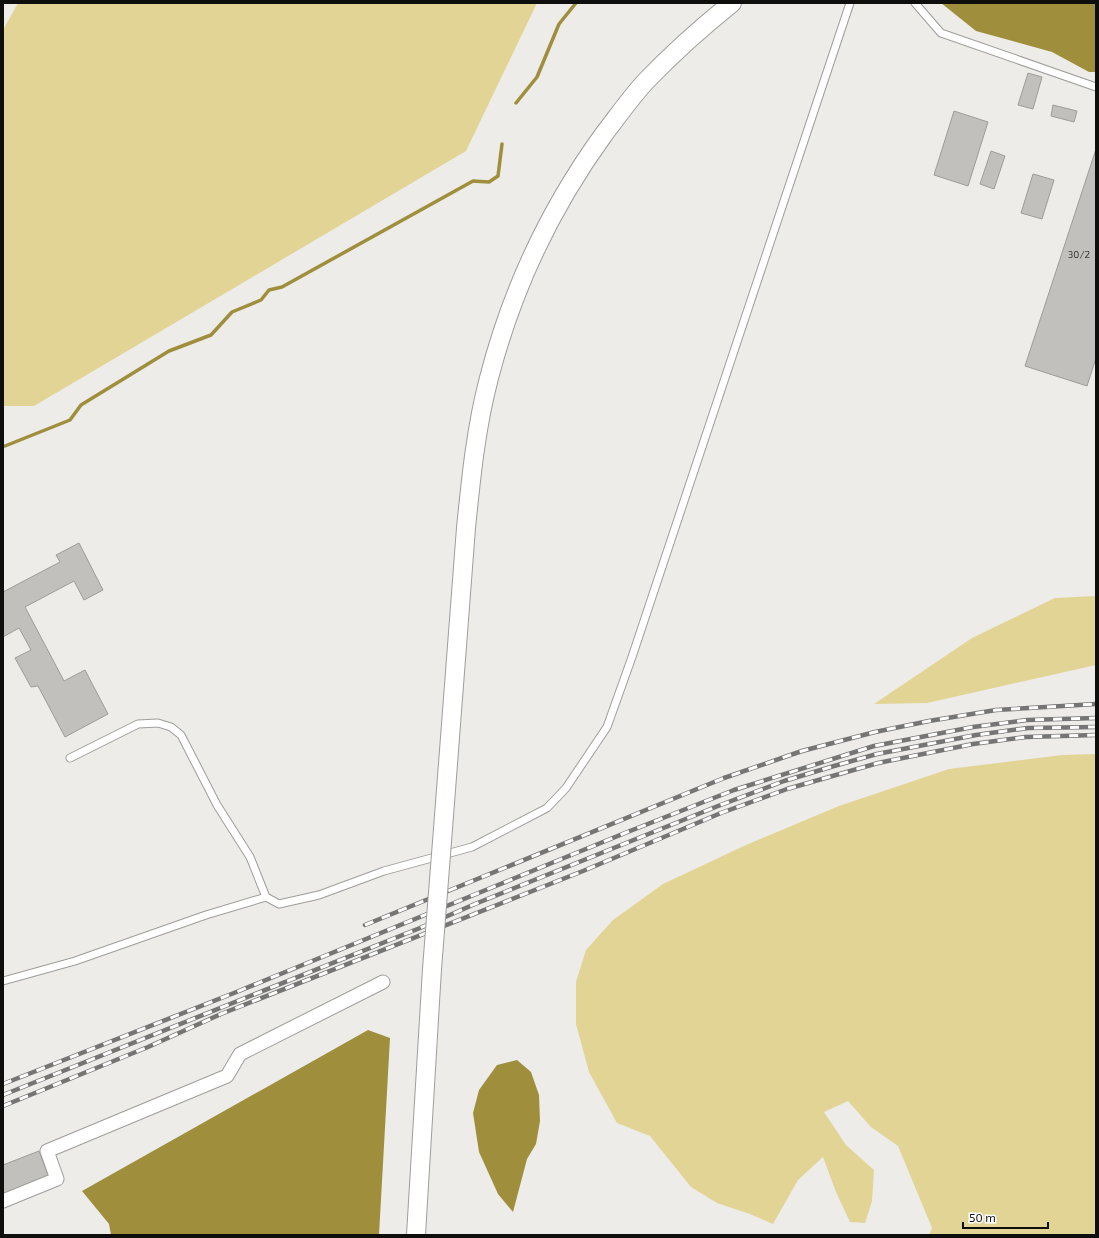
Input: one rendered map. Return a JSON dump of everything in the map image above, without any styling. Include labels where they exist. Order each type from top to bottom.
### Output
[{"type":"main road","points":[[416,1235],[432,969],[466,528],[479,428],[489,379],[502,332],[520,284],[539,241],[561,200],[587,157],[645,82],[705,24],[732,3]]},
{"type":"street","points":[[3,1201],[57,1179],[47,1151],[227,1076],[240,1054],[383,982]]},
{"type":"lane","points":[[70,758],[138,724],[158,723],[170,727],[181,735],[217,805],[250,857],[266,897],[280,904],[320,896],[384,871],[472,847],[547,808],[566,788],[607,727],[632,657],[850,3]]},
{"type":"lane","points":[[915,3],[941,33],[1096,87]]},
{"type":"lane","points":[[3,981],[75,961],[206,914],[266,897]]},
{"type":"shaded area","points":[[18,3],[537,3],[466,151],[34,406],[3,406],[3,30]]},
{"type":"shaded area","points":[[941,3],[1096,3],[1096,72],[1089,72],[1052,52],[976,31]]},
{"type":"shaded area","points":[[1096,596],[1096,665],[927,703],[874,704],[972,638],[1055,598]]},
{"type":"shaded area","points":[[1096,754],[1096,1235],[929,1235],[932,1228],[898,1146],[871,1127],[848,1101],[824,1112],[846,1145],[874,1170],[872,1201],[865,1223],[850,1222],[836,1192],[823,1157],[798,1180],[773,1224],[750,1214],[717,1203],[691,1187],[650,1136],[617,1123],[589,1072],[576,1024],[576,982],[586,950],[613,920],[663,884],[746,845],[839,806],[949,769],[1062,755]]},
{"type":"shaded area","points":[[368,1030],[390,1038],[379,1235],[111,1235],[109,1224],[82,1191]]},
{"type":"shaded area","points":[[517,1060],[531,1072],[539,1095],[540,1121],[536,1144],[527,1159],[513,1212],[498,1194],[479,1152],[473,1113],[479,1090],[497,1065]]},
{"type":"building","points":[[1028,73],[1042,77],[1033,109],[1018,105]]},
{"type":"building","points":[[1053,105],[1077,111],[1074,122],[1051,116]]},
{"type":"building","points":[[954,111],[988,122],[968,186],[934,175]]},
{"type":"building","points":[[1096,149],[1096,358],[1087,386],[1025,366]]},
{"type":"building","points":[[991,151],[1005,156],[994,189],[980,184]]},
{"type":"building","points":[[1033,174],[1054,180],[1042,219],[1021,213]]},
{"type":"building","points":[[79,543],[103,590],[84,600],[74,581],[25,607],[64,681],[85,670],[108,714],[65,737],[38,686],[31,687],[15,658],[31,650],[19,628],[3,637],[3,592],[60,562],[56,555]]},
{"type":"building","points":[[39,1151],[50,1180],[3,1198],[3,1165]]},
{"type":"waterway","points":[[516,103],[537,77],[559,24],[576,3]]},
{"type":"waterway","points":[[3,446],[70,420],[81,405],[169,351],[211,335],[232,312],[261,300],[269,290],[282,287],[473,181],[489,182],[498,176],[502,144]]},
{"type":"railway","points":[[365,925],[724,778],[802,751],[875,732],[996,710],[1096,704]]},
{"type":"railway","points":[[3,1084],[234,993],[734,790],[874,746],[973,727],[1027,720],[1096,718]]},
{"type":"railway","points":[[3,1095],[420,928],[475,904],[718,806],[784,781],[877,754],[976,735],[1028,728],[1096,727]]},
{"type":"railway","points":[[3,1106],[148,1047],[221,1014],[583,871],[721,813],[787,789],[878,763],[973,744],[1026,737],[1096,735]]}]
